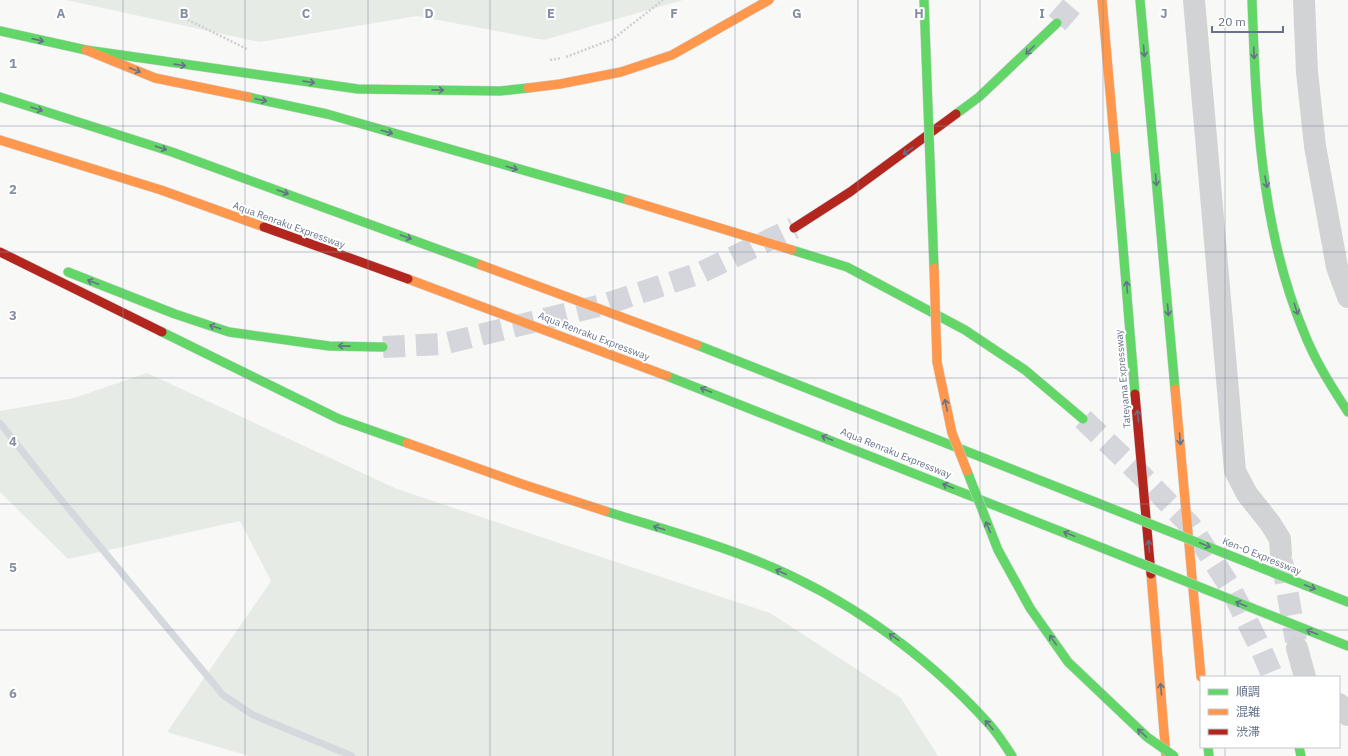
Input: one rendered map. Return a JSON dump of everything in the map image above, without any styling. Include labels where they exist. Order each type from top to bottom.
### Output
[{"type":"highway","points":[[0,31],[86,50],[358,89],[500,91],[560,84],[621,72],[672,55],[769,0]]},
{"type":"highway","points":[[924,0],[937,362],[952,433],[998,550],[1030,608],[1068,662],[1146,737],[1174,756]]},
{"type":"highway","name":"Tateyama Expressway","points":[[1102,0],[1166,756]]},
{"type":"highway","points":[[1140,0],[1201,676]]},
{"type":"highway","points":[[1252,0],[1255,91],[1261,155],[1272,220],[1286,279],[1302,330],[1328,381],[1348,412]]},
{"type":"highway","points":[[794,228],[850,192],[979,97],[1057,23]]},
{"type":"highway","points":[[86,50],[155,78],[327,114],[637,203],[848,267],[965,330],[1025,370],[1083,419]]},
{"type":"highway","name":"Ken-O Expressway","points":[[0,97],[172,152],[756,367],[1169,531],[1278,564],[1348,602]]},
{"type":"highway","name":"Aqua Renraku Expressway","points":[[0,140],[161,190],[471,302],[740,403],[1348,646]]},
{"type":"highway","points":[[0,252],[48,265]]},
{"type":"highway","points":[[0,252],[339,419],[522,484],[747,557],[805,583],[856,612],[899,641],[947,682],[990,725],[1012,756]]},
{"type":"highway","points":[[62,270],[174,314],[228,332],[329,346],[383,347]]},
{"type":"street","points":[[1194,0],[1235,471],[1247,494],[1270,523],[1280,539],[1278,564]]},
{"type":"street","points":[[1304,0],[1307,72],[1315,146],[1337,267],[1348,297]]},
{"type":"street","points":[[1298,648],[1305,676]]},
{"type":"street","points":[[1340,705],[1348,715]]},
{"type":"path","points":[[544,61],[566,57],[613,39],[663,0]]},
{"type":"path","points":[[184,18],[246,49],[253,50]]},
{"type":"shaded area","points":[[66,0],[683,0],[544,40],[417,16],[260,42]]},
{"type":"shaded area","points":[[147,373],[397,489],[770,613],[901,698],[938,756],[249,756],[167,732],[271,581],[240,521],[68,559],[0,492],[0,411],[74,398]]},
{"type":"waterway","points":[[0,423],[49,485],[223,695],[253,715],[352,756]]},
{"type":"tunnel","points":[[1057,23],[1077,0]]},
{"type":"tunnel","points":[[383,347],[443,344],[606,304],[700,273],[794,228]]},
{"type":"tunnel","points":[[1083,419],[1190,525],[1229,585],[1261,649],[1273,676]]},
{"type":"tunnel","points":[[1282,561],[1296,641]]},
{"type":"traffic: fast","points":[[924,0],[934,268]]},
{"type":"traffic: fast","points":[[1140,0],[1175,389]]},
{"type":"traffic: fast","points":[[1252,0],[1256,83],[1263,167],[1277,250],[1307,341],[1323,372],[1348,412]]},
{"type":"traffic: fast","points":[[956,114],[979,97],[1057,23]]},
{"type":"traffic: fast","points":[[0,31],[86,50],[358,89],[500,91],[528,88]]},
{"type":"traffic: fast","points":[[0,97],[172,152],[481,265]]},
{"type":"traffic: fast","points":[[248,97],[327,114],[628,200]]},
{"type":"traffic: fast","points":[[1115,149],[1135,394]]},
{"type":"traffic: fast","points":[[792,250],[847,267],[965,330],[1025,370],[1083,419]]},
{"type":"traffic: fast","points":[[68,272],[175,314],[229,332],[329,346],[383,347]]},
{"type":"traffic: fast","points":[[162,332],[339,419],[407,443]]},
{"type":"traffic: fast","points":[[697,345],[1095,502]]},
{"type":"traffic: fast","points":[[667,376],[1105,549]]},
{"type":"traffic: fast","points":[[967,471],[998,550],[1030,608],[1068,662],[1147,737],[1174,756]]},
{"type":"traffic: fast","points":[[1095,502],[1274,573]]},
{"type":"traffic: fast","points":[[605,511],[730,550],[781,571],[847,606],[908,648],[936,672],[989,724],[1012,756]]},
{"type":"traffic: fast","points":[[1105,549],[1277,618]]},
{"type":"traffic: fast","points":[[1274,573],[1348,602]]},
{"type":"traffic: fast","points":[[1277,618],[1348,646]]},
{"type":"traffic: fast","points":[[1208,748],[1209,756]]},
{"type":"traffic: fast","points":[[1299,748],[1301,756]]},
{"type":"traffic: slow","points":[[528,88],[560,84],[621,72],[672,55],[769,0]]},
{"type":"traffic: slow","points":[[1102,0],[1115,149]]},
{"type":"traffic: slow","points":[[86,50],[155,78],[248,97]]},
{"type":"traffic: slow","points":[[0,140],[161,190],[264,227]]},
{"type":"traffic: slow","points":[[628,200],[792,250]]},
{"type":"traffic: slow","points":[[481,265],[697,345]]},
{"type":"traffic: slow","points":[[934,268],[937,362],[952,433],[967,471]]},
{"type":"traffic: slow","points":[[408,279],[667,376]]},
{"type":"traffic: slow","points":[[1175,389],[1201,676]]},
{"type":"traffic: slow","points":[[407,443],[522,484],[605,511]]},
{"type":"traffic: slow","points":[[1151,574],[1166,756]]},
{"type":"traffic: jam","points":[[794,228],[850,192],[956,114]]},
{"type":"traffic: jam","points":[[264,227],[408,279]]},
{"type":"traffic: jam","points":[[0,252],[162,332]]},
{"type":"traffic: jam","points":[[1135,394],[1151,574]]}]
